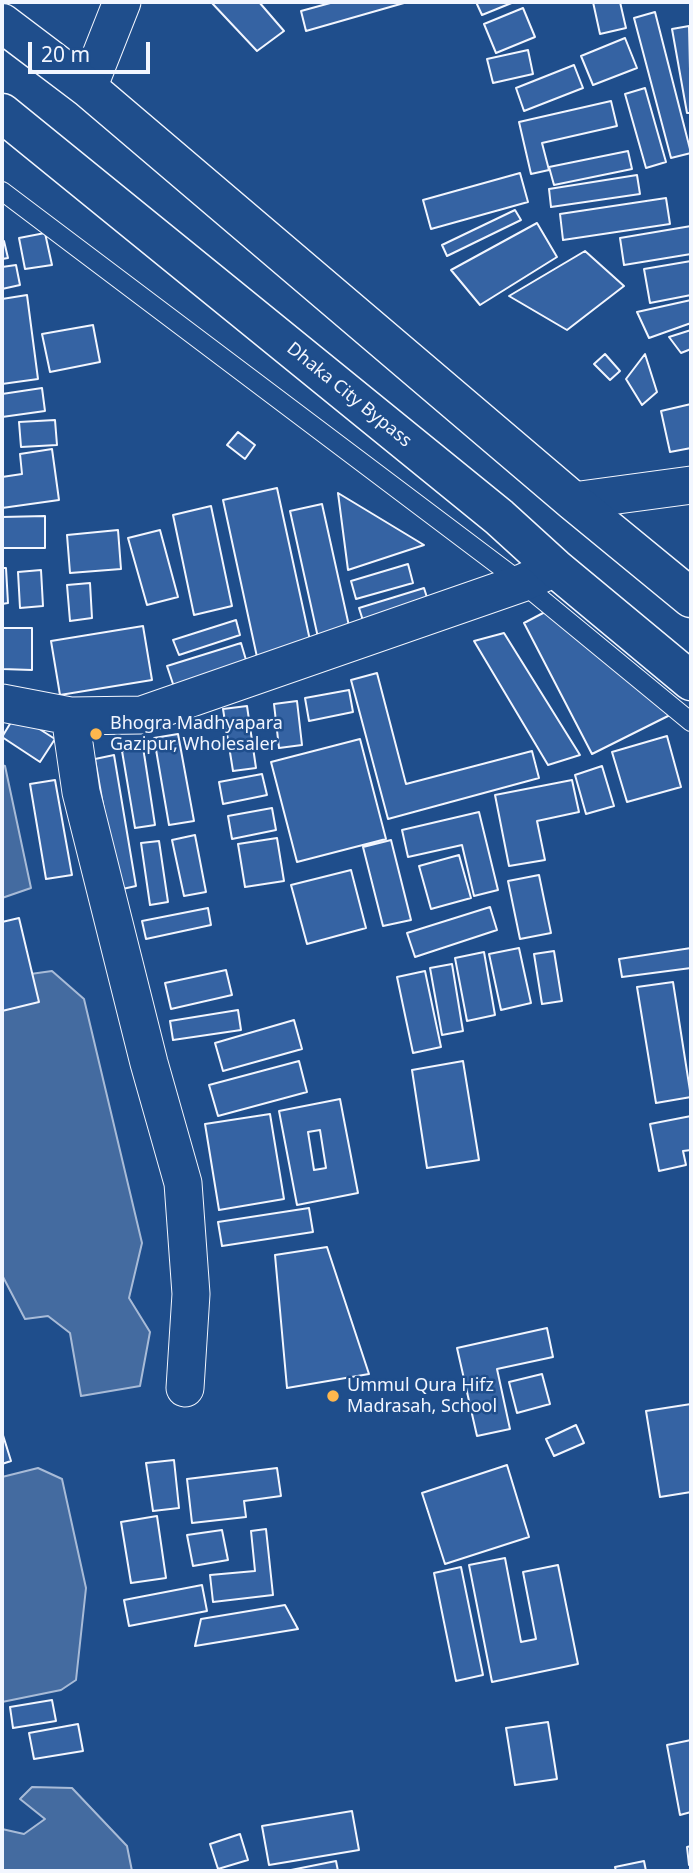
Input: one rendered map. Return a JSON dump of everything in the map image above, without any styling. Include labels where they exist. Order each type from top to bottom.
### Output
[{"type":"highway","points":[[2,23],[89,88],[573,501],[691,598]]},
{"type":"highway","name":"Dhaka City Bypass","points":[[2,113],[499,517],[539,575],[691,681]]},
{"type":"street","points":[[89,88],[122,2]]},
{"type":"street","points":[[573,501],[691,485]]},
{"type":"street","points":[[2,703],[70,716],[142,715],[539,575]]},
{"type":"street","points":[[70,716],[81,792],[183,1183],[191,1294],[185,1388]]},
{"type":"lane","points":[[2,191],[539,575],[691,722]]},
{"type":"water","points":[[2,765],[5,766],[31,888],[2,898]]},
{"type":"water","points":[[52,971],[84,999],[142,1243],[129,1298],[150,1332],[140,1386],[81,1396],[70,1333],[48,1316],[25,1319],[2,1275],[2,978]]},
{"type":"water","points":[[38,1468],[62,1479],[86,1588],[76,1680],[61,1690],[2,1702],[2,1477]]},
{"type":"water","points":[[32,1787],[72,1788],[127,1846],[132,1871],[2,1871],[2,1829],[24,1834],[45,1819],[20,1799]]},
{"type":"building","points":[[211,2],[259,2],[284,31],[257,51]]},
{"type":"building","points":[[334,2],[404,3],[306,31],[301,11]]},
{"type":"building","points":[[476,2],[514,2],[482,15]]},
{"type":"building","points":[[593,2],[620,2],[626,28],[600,34]]},
{"type":"building","points":[[523,8],[535,37],[496,53],[484,24]]},
{"type":"building","points":[[655,12],[691,153],[671,158],[634,18]]},
{"type":"building","points":[[689,26],[691,113],[687,113],[672,29]]},
{"type":"building","points":[[625,38],[637,68],[593,85],[581,56]]},
{"type":"building","points":[[528,50],[533,74],[493,83],[487,59]]},
{"type":"building","points":[[574,65],[583,88],[524,111],[516,88]]},
{"type":"building","points":[[645,88],[666,162],[646,168],[625,94]]},
{"type":"building","points":[[611,101],[617,126],[542,143],[549,170],[531,174],[519,122]]},
{"type":"building","points":[[628,151],[632,169],[554,185],[549,167]]},
{"type":"building","points":[[520,173],[528,202],[431,229],[423,200]]},
{"type":"building","points":[[637,175],[640,194],[551,207],[549,189]]},
{"type":"building","points":[[666,198],[670,224],[563,240],[560,214]]},
{"type":"building","points":[[515,210],[521,220],[447,256],[442,245]]},
{"type":"building","points":[[537,223],[557,257],[480,305],[451,270]]},
{"type":"building","points":[[691,226],[691,254],[624,265],[620,238]]},
{"type":"building","points":[[45,233],[52,265],[25,269],[19,238]]},
{"type":"building","points":[[4,241],[8,258],[2,259]]},
{"type":"building","points":[[585,251],[624,286],[567,330],[509,296]]},
{"type":"building","points":[[691,261],[691,295],[650,303],[644,269]]},
{"type":"building","points":[[16,265],[20,285],[2,289],[2,267]]},
{"type":"building","points":[[27,295],[38,379],[2,384],[2,299]]},
{"type":"building","points":[[691,300],[691,323],[649,338],[637,312]]},
{"type":"building","points":[[93,325],[100,362],[50,372],[42,334]]},
{"type":"building","points":[[691,330],[691,349],[681,353],[669,337]]},
{"type":"building","points":[[605,354],[620,371],[610,380],[594,364]]},
{"type":"building","points":[[645,354],[657,392],[642,405],[626,379]]},
{"type":"building","points":[[42,388],[45,411],[2,417],[2,394]]},
{"type":"building","points":[[691,404],[691,448],[670,452],[661,411]]},
{"type":"building","points":[[55,420],[57,445],[21,447],[19,422]]},
{"type":"building","points":[[238,432],[255,445],[245,459],[227,445]]},
{"type":"building","points":[[52,449],[59,500],[2,508],[2,477],[22,474],[20,454]]},
{"type":"building","points":[[277,488],[311,645],[257,657],[223,500]]},
{"type":"building","points":[[338,493],[424,545],[348,570]]},
{"type":"building","points":[[322,504],[351,635],[319,642],[290,511]]},
{"type":"building","points":[[211,506],[232,606],[194,615],[173,515]]},
{"type":"building","points":[[45,516],[45,548],[2,548],[2,517]]},
{"type":"building","points":[[118,530],[121,569],[70,573],[67,535]]},
{"type":"building","points":[[160,530],[178,597],[147,605],[128,538]]},
{"type":"building","points":[[408,564],[413,583],[356,599],[351,581]]},
{"type":"building","points":[[2,568],[6,568],[8,603],[2,604]]},
{"type":"building","points":[[41,570],[43,606],[20,608],[18,572]]},
{"type":"building","points":[[90,583],[92,618],[70,621],[67,585]]},
{"type":"building","points":[[424,588],[430,607],[365,627],[359,608]]},
{"type":"building","points":[[545,612],[670,715],[592,754],[524,623]]},
{"type":"building","points":[[236,620],[240,635],[179,655],[173,640]]},
{"type":"building","points":[[143,626],[152,680],[60,695],[51,641]]},
{"type":"building","points":[[2,628],[32,628],[32,670],[2,669]]},
{"type":"building","points":[[504,633],[580,755],[548,765],[474,641]]},
{"type":"building","points":[[241,643],[249,670],[176,693],[167,666]]},
{"type":"building","points":[[377,673],[406,784],[532,751],[539,778],[388,819],[351,680]]},
{"type":"building","points":[[349,690],[353,712],[309,721],[305,698]]},
{"type":"building","points":[[297,701],[302,745],[279,748],[274,704]]},
{"type":"building","points":[[247,706],[256,768],[233,771],[223,709]]},
{"type":"building","points":[[16,714],[55,739],[40,762],[2,737]]},
{"type":"building","points":[[178,734],[194,821],[169,825],[154,738]]},
{"type":"building","points":[[667,736],[681,787],[627,802],[612,752]]},
{"type":"building","points":[[360,739],[386,839],[297,862],[271,762]]},
{"type":"building","points":[[143,747],[155,825],[135,828],[122,751]]},
{"type":"building","points":[[114,755],[136,886],[118,890],[95,759]]},
{"type":"building","points":[[602,766],[614,806],[586,814],[575,775]]},
{"type":"building","points":[[262,774],[267,795],[223,804],[219,782]]},
{"type":"building","points":[[55,780],[72,875],[46,879],[30,784]]},
{"type":"building","points":[[572,780],[579,812],[537,821],[545,860],[509,866],[495,795]]},
{"type":"building","points":[[272,808],[276,830],[232,839],[228,816]]},
{"type":"building","points":[[479,812],[498,890],[474,896],[462,845],[408,857],[402,830]]},
{"type":"building","points":[[195,835],[206,892],[184,896],[172,840]]},
{"type":"building","points":[[277,838],[284,881],[245,887],[238,844]]},
{"type":"building","points":[[391,840],[411,920],[383,926],[363,847]]},
{"type":"building","points":[[159,841],[168,902],[150,905],[141,843]]},
{"type":"building","points":[[459,855],[471,898],[431,909],[419,866]]},
{"type":"building","points":[[351,870],[366,928],[307,944],[291,885]]},
{"type":"building","points":[[539,875],[551,933],[520,939],[508,881]]},
{"type":"building","points":[[490,907],[497,930],[415,957],[407,933]]},
{"type":"building","points":[[208,908],[211,925],[146,939],[142,921]]},
{"type":"building","points":[[19,918],[39,1002],[2,1011],[2,922]]},
{"type":"building","points":[[519,948],[531,1003],[501,1010],[489,954]]},
{"type":"building","points":[[691,948],[691,968],[622,977],[619,959]]},
{"type":"building","points":[[554,951],[562,1001],[542,1004],[534,954]]},
{"type":"building","points":[[484,952],[495,1015],[467,1021],[455,958]]},
{"type":"building","points":[[452,964],[463,1031],[442,1035],[430,968]]},
{"type":"building","points":[[226,970],[232,995],[171,1009],[165,983]]},
{"type":"building","points":[[425,971],[441,1047],[413,1053],[397,977]]},
{"type":"building","points":[[673,982],[691,1097],[656,1103],[637,987]]},
{"type":"building","points":[[238,1010],[241,1030],[173,1040],[170,1021]]},
{"type":"building","points":[[294,1020],[302,1049],[223,1071],[215,1043]]},
{"type":"building","points":[[299,1061],[307,1092],[218,1116],[209,1085]]},
{"type":"building","points":[[463,1061],[479,1160],[427,1168],[412,1070]]},
{"type":"building","points":[[340,1099],[358,1193],[297,1205],[279,1111]],"holes":[[[320,1130],[326,1168],[314,1170],[308,1132]]]},
{"type":"building","points":[[270,1114],[284,1199],[219,1210],[205,1124]]},
{"type":"building","points":[[691,1116],[691,1150],[683,1151],[686,1165],[659,1171],[650,1124]]},
{"type":"building","points":[[309,1208],[313,1232],[222,1246],[218,1222]]},
{"type":"building","points":[[327,1247],[369,1374],[287,1388],[275,1255]]},
{"type":"building","points":[[547,1328],[553,1357],[497,1369],[510,1429],[477,1436],[457,1348]]},
{"type":"building","points":[[542,1374],[550,1404],[517,1413],[509,1382]]},
{"type":"building","points":[[691,1404],[691,1492],[660,1497],[646,1411]]},
{"type":"building","points":[[576,1425],[584,1443],[554,1456],[546,1439]]},
{"type":"building","points":[[2,1432],[11,1461],[2,1464]]},
{"type":"building","points":[[174,1460],[179,1508],[153,1511],[146,1463]]},
{"type":"building","points":[[507,1465],[529,1537],[445,1564],[422,1493]]},
{"type":"building","points":[[277,1468],[281,1496],[244,1501],[246,1517],[192,1523],[187,1479]]},
{"type":"building","points":[[157,1516],[166,1578],[131,1583],[121,1522]]},
{"type":"building","points":[[266,1529],[273,1595],[213,1602],[210,1575],[255,1571],[251,1531]]},
{"type":"building","points":[[222,1530],[228,1560],[193,1566],[187,1535]]},
{"type":"building","points":[[505,1558],[521,1642],[536,1639],[523,1572],[558,1565],[578,1664],[492,1682],[469,1565]]},
{"type":"building","points":[[461,1567],[483,1675],[456,1681],[434,1573]]},
{"type":"building","points":[[202,1585],[207,1611],[129,1626],[124,1600]]},
{"type":"building","points":[[285,1605],[298,1629],[195,1646],[201,1619]]},
{"type":"building","points":[[52,1700],[56,1721],[13,1728],[10,1707]]},
{"type":"building","points":[[548,1722],[557,1779],[515,1785],[506,1728]]},
{"type":"building","points":[[78,1724],[83,1751],[34,1759],[29,1733]]},
{"type":"building","points":[[691,1740],[691,1812],[680,1815],[667,1745]]},
{"type":"building","points":[[352,1811],[359,1850],[269,1865],[262,1826]]},
{"type":"building","points":[[240,1834],[248,1860],[218,1869],[210,1844]]},
{"type":"building","points":[[691,1846],[691,1865],[689,1865],[687,1847]]},
{"type":"building","points":[[336,1861],[338,1871],[286,1871]]},
{"type":"building","points":[[644,1861],[646,1871],[616,1871],[615,1867]]},
{"type":"place","name":"Bhogra Madhyapara Gazipur, Wholesaler","points":[[96,734]]},
{"type":"place","name":"Ummul Qura Hifz Madrasah, School","points":[[333,1396]]}]
